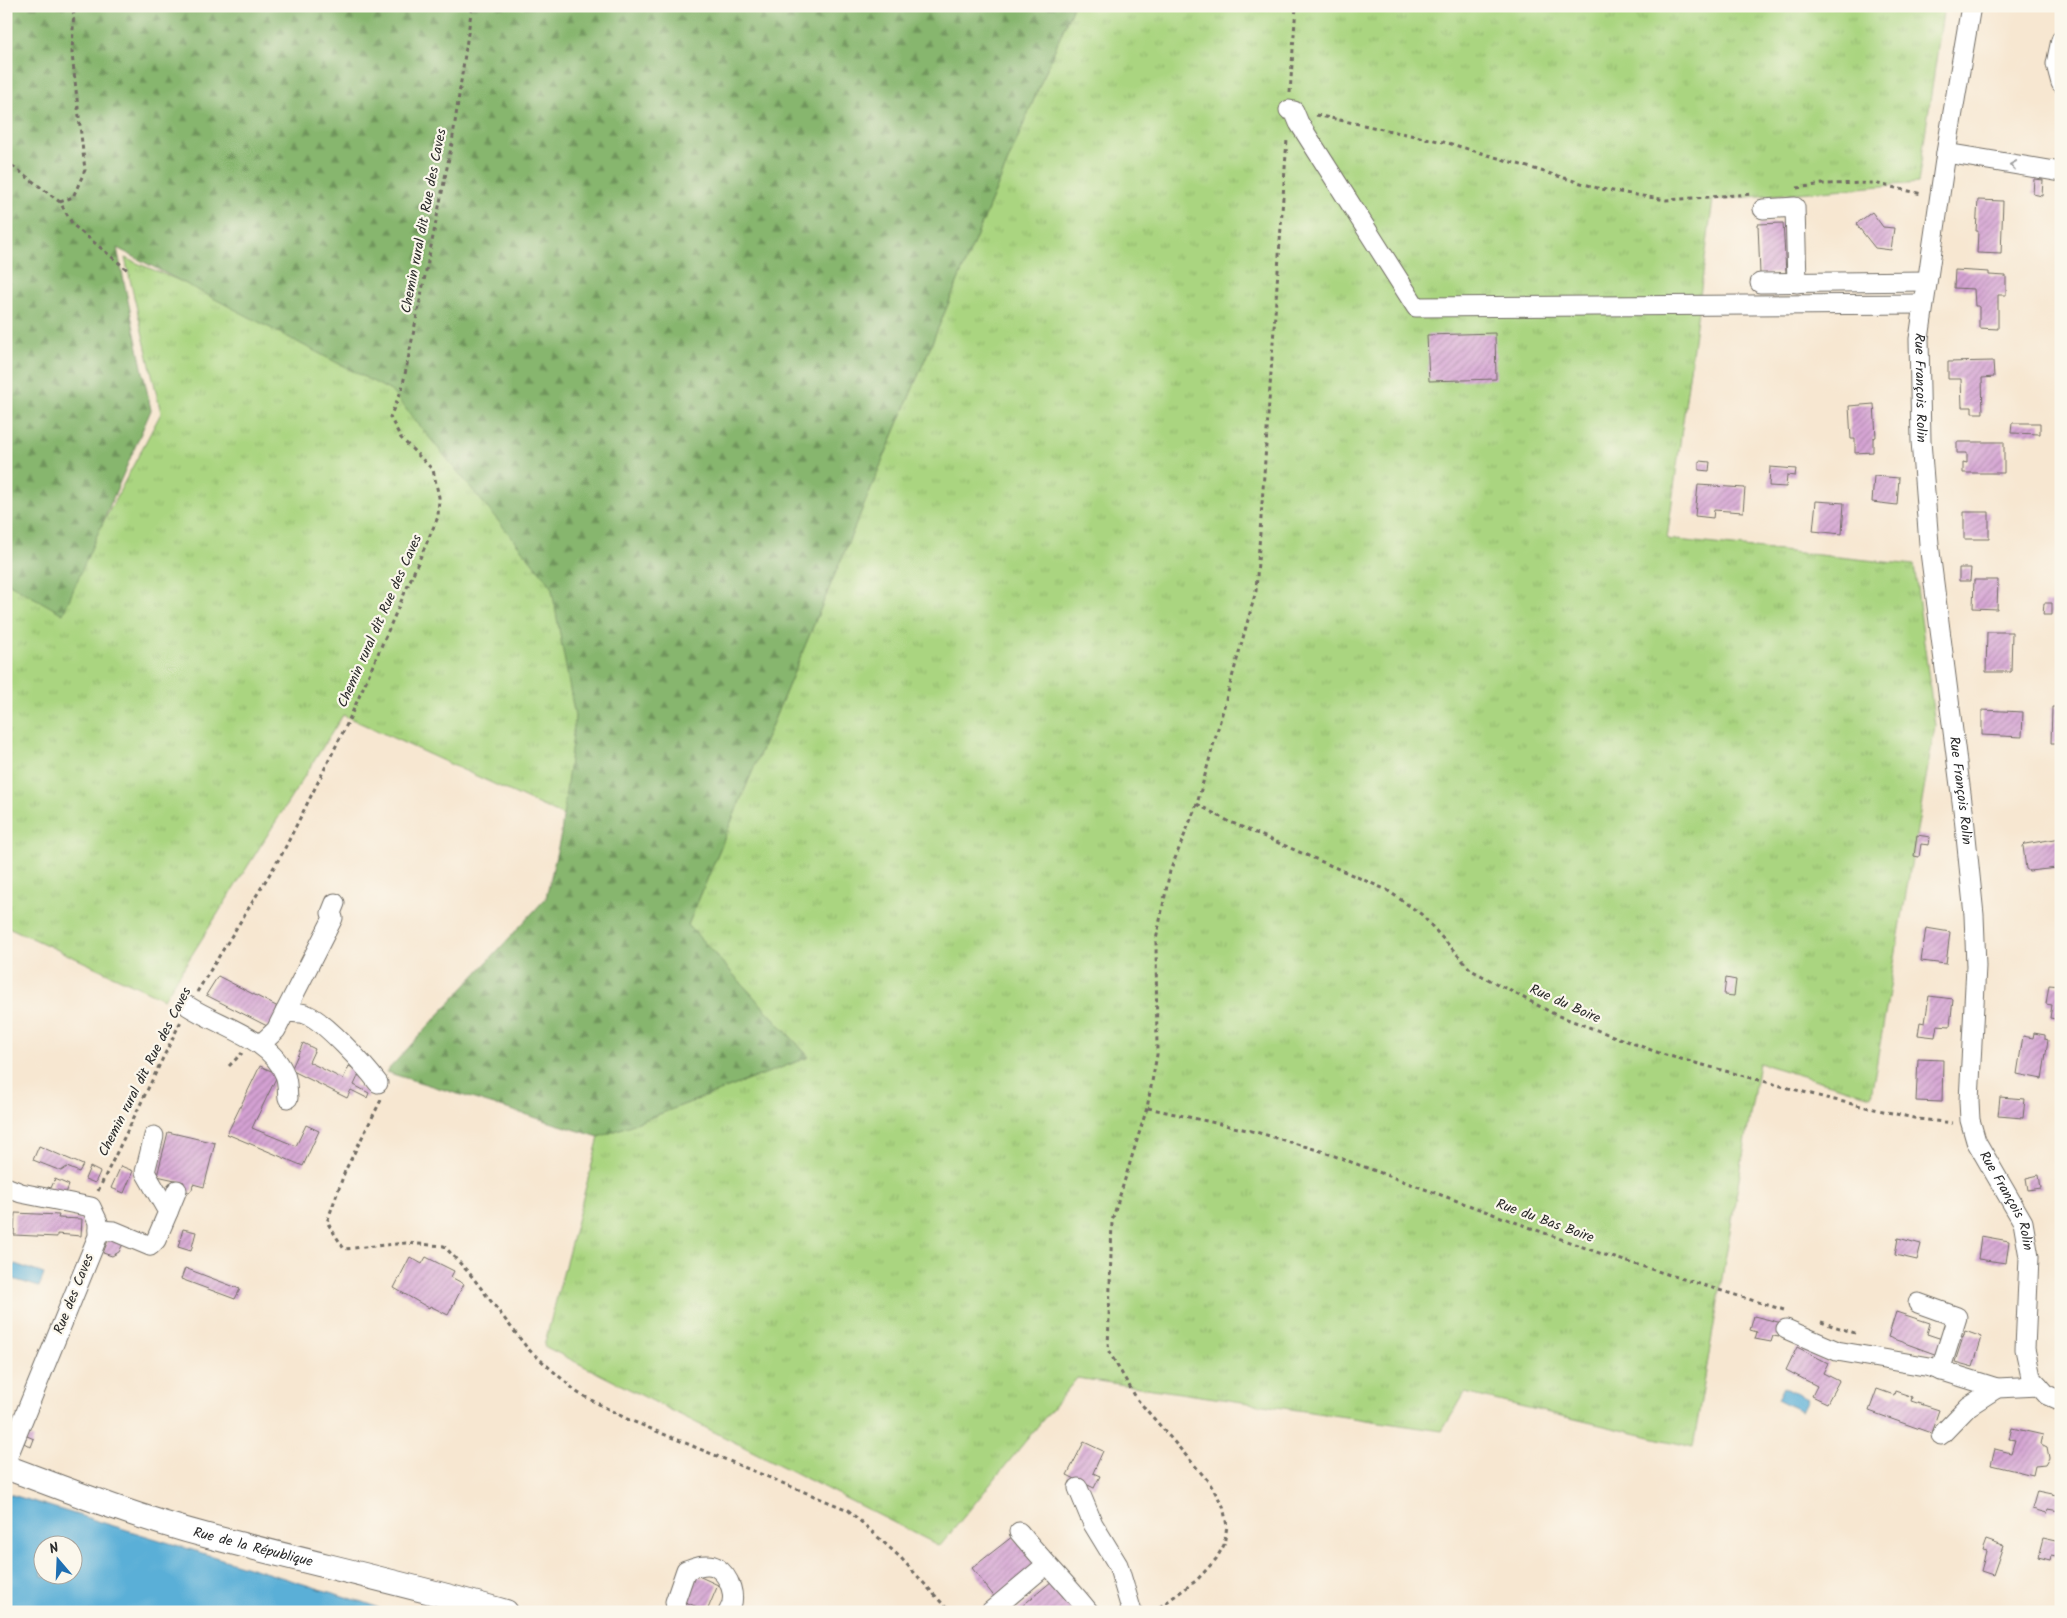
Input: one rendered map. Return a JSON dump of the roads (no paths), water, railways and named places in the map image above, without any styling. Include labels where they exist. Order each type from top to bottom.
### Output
[{"type":"main road","name":"Rue de la République","points":[[6,1467],[104,1503],[206,1535],[419,1587],[506,1612]]},
{"type":"street","name":"Rue François Rolin","points":[[1971,6],[1923,304],[1919,339],[1921,441],[1929,544],[1964,817],[1974,915],[1976,966],[1969,1101],[1970,1120],[1976,1142],[2023,1222],[2029,1257],[2025,1348],[2031,1377],[2047,1395],[2061,1401]]},
{"type":"street","points":[[2061,40],[2056,64],[2061,83]]},
{"type":"street","points":[[1291,110],[1416,307],[1923,304]]},
{"type":"street","points":[[1946,153],[2061,172]]},
{"type":"street","points":[[1759,201],[1795,207],[1797,283]]},
{"type":"street","points":[[1760,283],[1926,282]]},
{"type":"street","points":[[261,1044],[276,1030],[286,1012],[333,918],[331,913],[335,903]]},
{"type":"street","points":[[188,1006],[261,1044],[275,1059],[285,1075],[288,1098]]},
{"type":"street","points":[[286,1012],[306,1014],[325,1028],[363,1064],[378,1083]]},
{"type":"street","points":[[154,1136],[144,1172],[168,1212]]},
{"type":"street","points":[[6,1187],[21,1193],[90,1207],[98,1222],[98,1230],[114,1232],[150,1246],[156,1240],[177,1190]]},
{"type":"street","name":"Rue des Caves","points":[[6,1461],[98,1236],[98,1230]]},
{"type":"street","points":[[1918,1302],[1956,1317],[1940,1371]]},
{"type":"street","points":[[1789,1321],[1837,1351],[1902,1361],[1997,1388],[2039,1386]]},
{"type":"street","points":[[1941,1435],[1969,1406],[1997,1388]]},
{"type":"street","points":[[1078,1488],[1093,1524],[1118,1565],[1132,1612]]},
{"type":"street","points":[[1020,1532],[1046,1565],[1054,1570],[1089,1612]]},
{"type":"street","points":[[677,1612],[675,1602],[686,1570],[700,1565],[716,1567],[729,1580],[733,1594],[728,1612]]},
{"type":"street","points":[[990,1612],[1046,1565]]},
{"type":"water","points":[[15,1264],[44,1274],[39,1287],[10,1278],[11,1275],[8,1269]]},
{"type":"water","points":[[1783,1387],[1807,1399],[1801,1411],[1777,1399]]},
{"type":"water","points":[[6,1493],[372,1605],[386,1612],[6,1612]]}]
